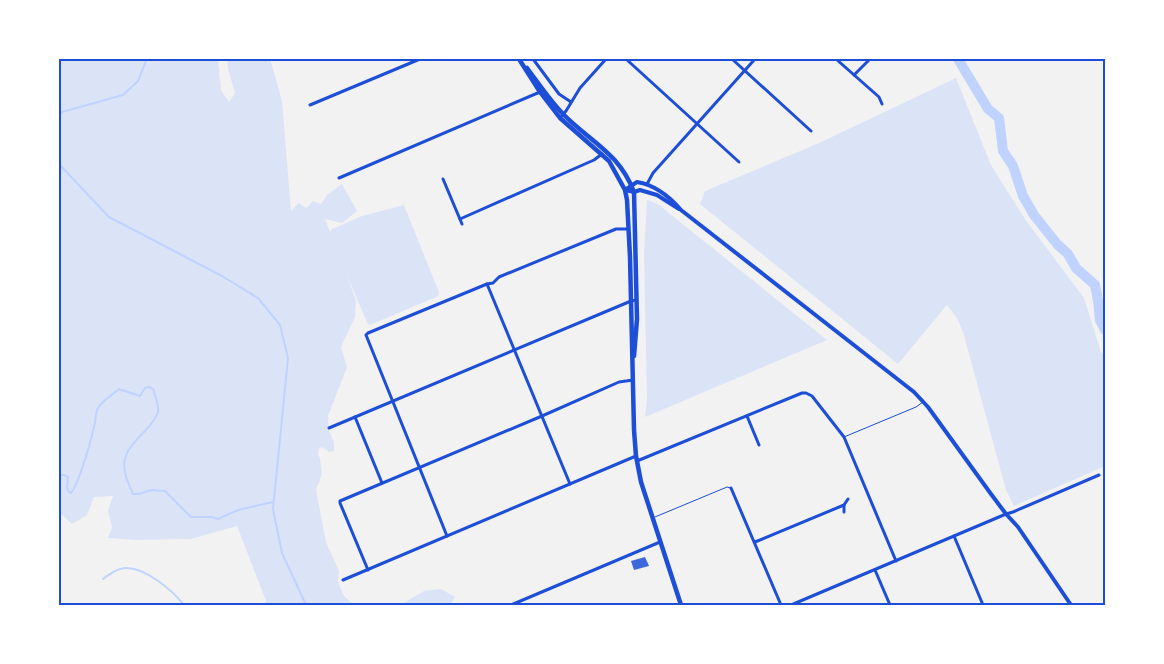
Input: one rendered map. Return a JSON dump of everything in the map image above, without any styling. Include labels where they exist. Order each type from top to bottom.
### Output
[{"type":"main road","points":[[519,59],[562,116],[617,161],[632,185],[634,192],[634,300],[631,327],[634,430],[637,459],[641,482],[652,519],[681,605]]},
{"type":"main road","points":[[604,152],[625,190],[634,300]]},
{"type":"main road","points":[[625,190],[637,182],[647,184],[660,190],[681,210]]},
{"type":"main road","points":[[625,190],[634,192],[640,190],[657,195],[681,210],[914,392],[940,422],[1006,514],[1018,527],[1071,605]]},
{"type":"street","points":[[310,105],[420,59]]},
{"type":"street","points":[[533,59],[559,94],[571,102]]},
{"type":"street","points":[[562,116],[580,88],[606,59]]},
{"type":"street","points":[[626,59],[739,162]]},
{"type":"street","points":[[732,59],[811,131]]},
{"type":"street","points":[[647,184],[653,173],[756,59]]},
{"type":"street","points":[[836,59],[879,97],[882,104]]},
{"type":"street","points":[[854,75],[870,59]]},
{"type":"street","points":[[339,178],[542,91]]},
{"type":"street","points":[[460,219],[594,160],[604,152]]},
{"type":"street","points":[[443,179],[462,224]]},
{"type":"street","points":[[447,536],[366,335],[493,283],[499,277],[616,229],[628,229]]},
{"type":"street","points":[[487,284],[570,484]]},
{"type":"street","points":[[330,428],[634,300]]},
{"type":"street","points":[[368,570],[340,501],[619,382],[633,380]]},
{"type":"street","points":[[343,580],[632,457],[637,459],[806,392],[812,396],[844,437],[896,561]]},
{"type":"street","points":[[747,416],[759,445]]},
{"type":"street","points":[[355,417],[382,483]]},
{"type":"street","points":[[791,605],[1099,475]]},
{"type":"street","points":[[731,488],[781,605]]},
{"type":"street","points":[[754,542],[844,504],[848,499]]},
{"type":"street","points":[[844,504],[844,512]]},
{"type":"street","points":[[954,536],[983,605]]},
{"type":"street","points":[[511,605],[660,542]]},
{"type":"street","points":[[875,570],[890,605]]},
{"type":"lane","points":[[844,437],[924,402]]},
{"type":"lane","points":[[652,519],[731,488]]},
{"type":"shaded area","points":[[59,59],[218,59],[221,90],[229,102],[235,93],[227,59],[270,59],[282,101],[291,211],[299,203],[306,208],[313,201],[321,204],[327,195],[342,184],[357,211],[342,223],[325,219],[330,232],[332,229],[362,216],[404,205],[439,295],[370,325],[347,276],[356,301],[355,317],[341,347],[347,367],[328,416],[329,431],[334,442],[334,451],[329,452],[322,447],[319,449],[318,455],[322,474],[316,490],[326,542],[339,571],[338,582],[344,596],[354,605],[263,605],[266,601],[237,526],[191,539],[137,540],[108,538],[112,527],[108,511],[113,496],[94,497],[87,515],[72,524],[59,512]]},
{"type":"shaded area","points":[[956,78],[991,165],[1025,219],[1084,298],[1101,352],[1105,357],[1105,466],[1014,506],[1006,490],[963,332],[957,318],[947,305],[898,364],[700,204],[705,191],[817,144]]},
{"type":"shaded area","points":[[647,200],[659,205],[827,340],[645,417],[647,400],[644,253]]},
{"type":"shaded area","points":[[441,589],[455,597],[450,605],[400,605],[424,591]]},
{"type":"building","points":[[645,557],[649,566],[634,570],[631,561]]},
{"type":"waterway","points":[[59,117],[62,112],[123,95],[138,81],[146,61],[145,59]]},
{"type":"waterway","points":[[958,59],[988,109],[999,118],[1003,151],[1013,166],[1023,196],[1034,215],[1057,244],[1068,254],[1076,268],[1095,285],[1100,320],[1105,330]]},
{"type":"waterway","points":[[59,164],[109,217],[222,276],[258,298],[280,325],[288,358],[273,509],[282,553],[306,605]]},
{"type":"waterway","points":[[59,475],[68,477],[67,488],[71,493],[78,481],[95,425],[96,412],[100,405],[119,389],[140,396],[145,388],[149,387],[153,389],[158,412],[150,425],[131,447],[125,460],[124,467],[133,494],[151,490],[165,491],[191,517],[212,517],[218,519],[238,510],[273,502]]},
{"type":"waterway","points":[[103,579],[113,572],[125,568],[141,571],[158,580],[184,605]]}]
